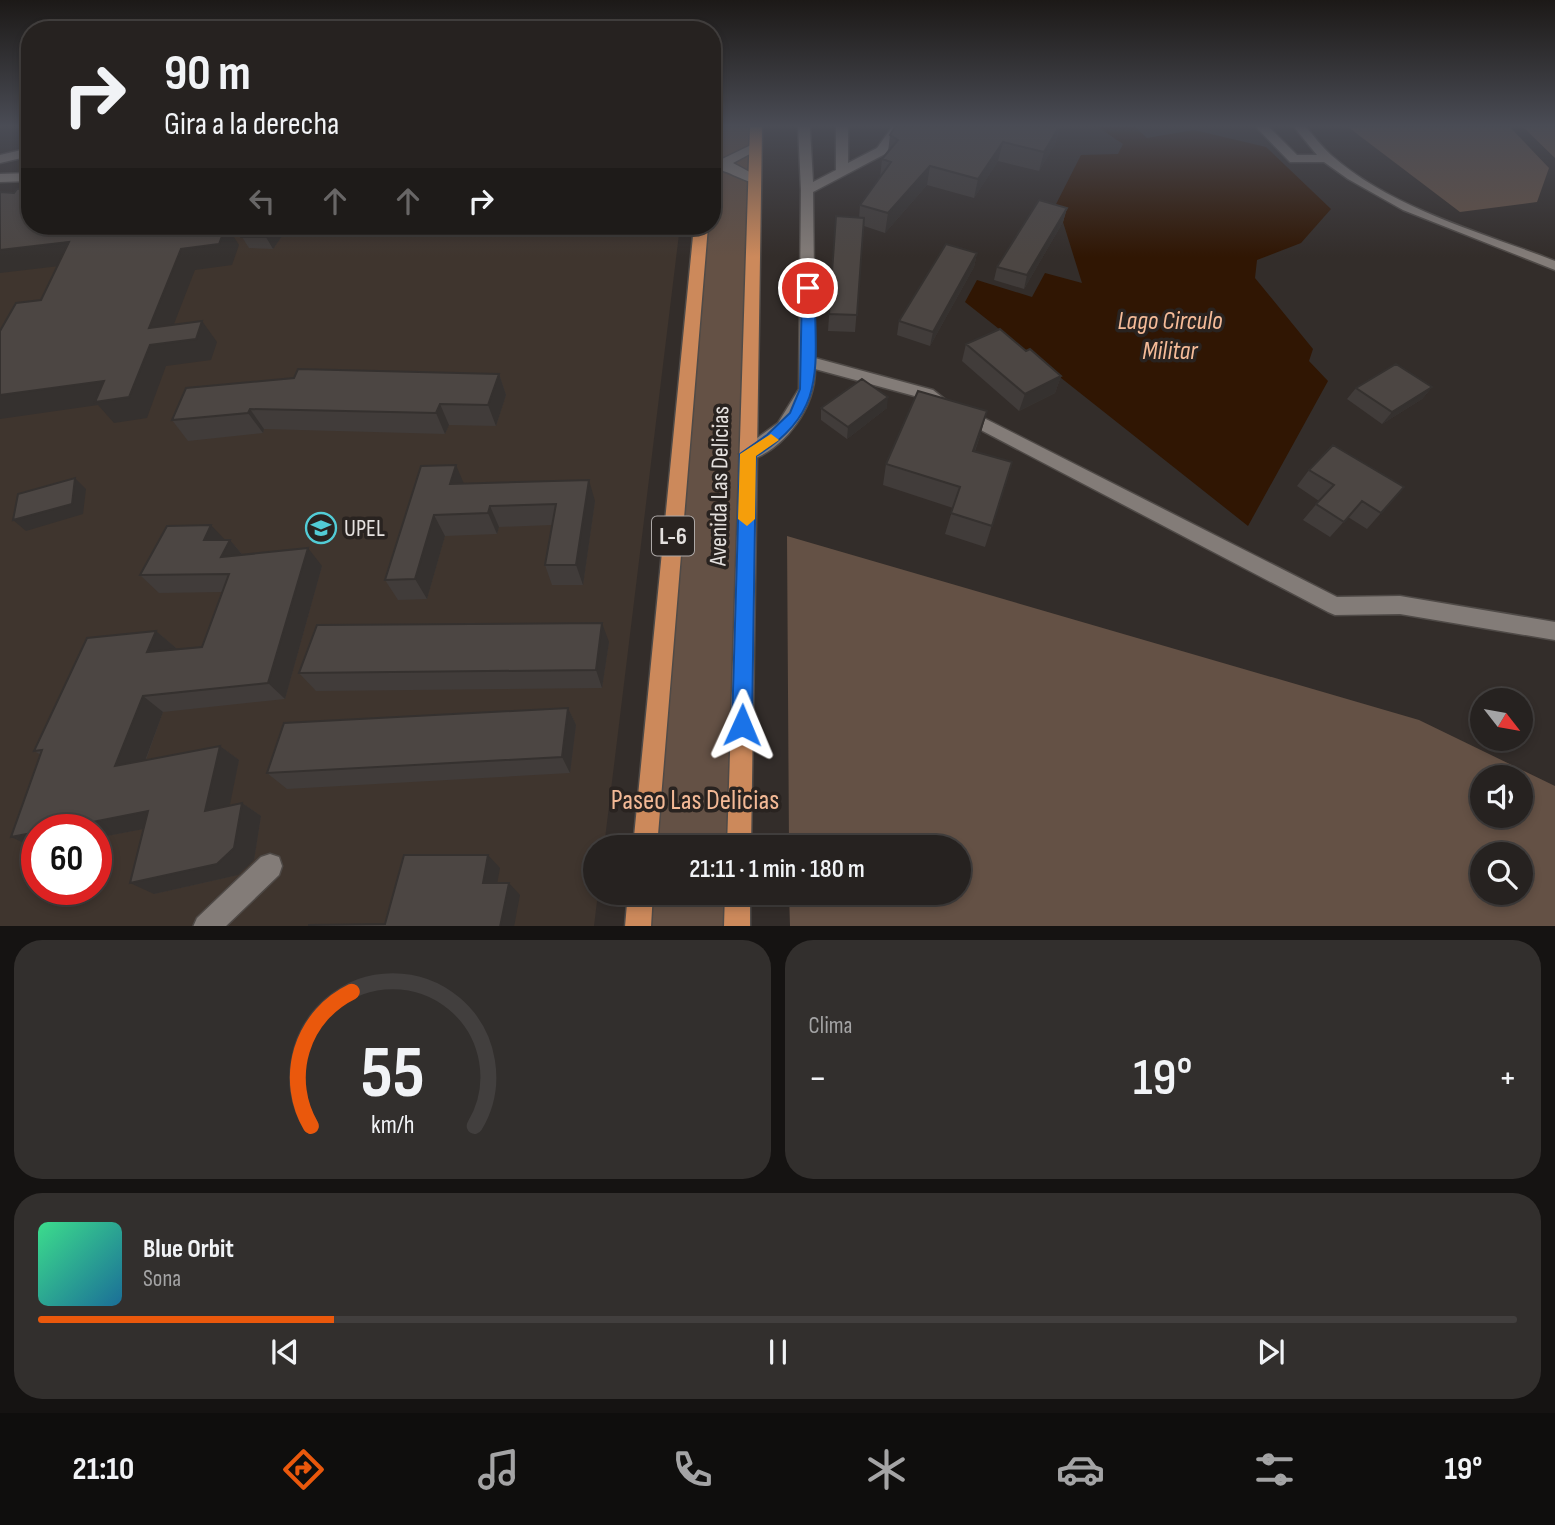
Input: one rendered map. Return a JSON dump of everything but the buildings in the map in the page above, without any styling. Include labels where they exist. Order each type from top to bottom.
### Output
[{"type":"main road","name":"Avenida Las Delicias","points":[[739,835],[755,170]]},
{"type":"main road","name":"Avenida Las Delicias","points":[[646,835],[700,235]]},
{"type":"main road","points":[[638,926],[640,905]]},
{"type":"main road","points":[[737,926],[738,905]]},
{"type":"street","points":[[732,170],[755,180]]},
{"type":"street","points":[[748,454],[773,439],[796,416],[807,389],[809,362],[806,170]]},
{"type":"street","points":[[807,190],[842,170]]},
{"type":"street","points":[[1344,170],[1412,208],[1555,266]]},
{"type":"street","points":[[0,178],[21,177]]},
{"type":"street","points":[[809,362],[927,394],[1335,606],[1400,606],[1555,631]]},
{"type":"street","points":[[206,926],[270,866]]},
{"type":"shaded area","name":"UPEL","points":[[0,209],[21,221],[21,235],[679,235],[605,835],[583,835],[583,905],[597,905],[594,926],[0,926]]},
{"type":"green space","name":"Paseo Las Delicias","points":[[721,170],[755,170],[739,835],[646,835],[700,235],[721,235]]},
{"type":"green space","points":[[1405,170],[1548,170],[1537,202],[1460,212]]},
{"type":"green space","points":[[787,536],[1419,720],[1470,745],[1470,751],[1483,751],[1512,765],[1470,765],[1470,828],[1533,828],[1533,775],[1555,786],[1555,926],[790,926],[789,905],[971,905],[971,835],[789,835]]},
{"type":"green space","points":[[640,905],[738,905],[737,926],[638,926]]},
{"type":"water","name":"Lago Circulo Militar","points":[[1073,170],[1290,170],[1331,209],[1301,243],[1257,260],[1255,278],[1313,349],[1309,361],[1328,381],[1248,526],[965,302],[977,280],[1032,297],[1045,273],[1082,283],[1063,222],[1049,218]]},
{"type":"slow traffic","points":[[747,519],[748,454],[771,440]]},
{"type":"place","name":"UPEL","points":[[321,528]]},
{"type":"route","points":[[742,725],[748,454],[773,439],[796,416],[807,389],[808,288]]}]
